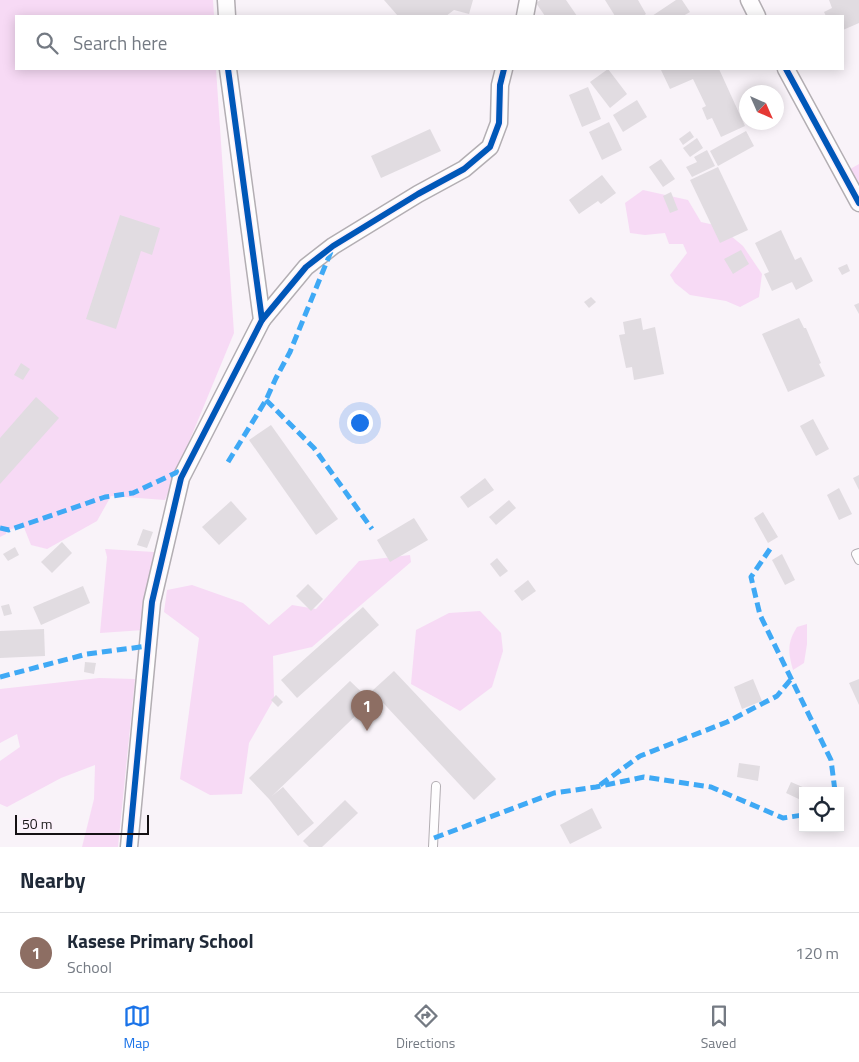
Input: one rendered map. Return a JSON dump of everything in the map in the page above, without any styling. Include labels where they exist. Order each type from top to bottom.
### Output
[{"type":"street","points":[[226,0],[227,15]]},
{"type":"street","points":[[525,15],[528,0]]},
{"type":"street","points":[[228,70],[262,320]]},
{"type":"street","points":[[129,847],[152,602],[182,478],[262,320],[306,267],[418,194],[464,169],[490,147],[499,123],[500,85],[504,70]]},
{"type":"street","points":[[787,70],[859,203]]},
{"type":"lane","points":[[859,553],[856,554],[859,560]]},
{"type":"lane","points":[[433,847],[436,786]]},
{"type":"shaded area","points":[[0,0],[213,0],[214,15],[15,15],[15,70],[216,70],[234,333],[165,500],[111,496],[97,521],[47,549],[31,545],[23,525],[7,529],[6,534],[0,537]]},
{"type":"shaded area","points":[[859,164],[859,205],[843,173]]},
{"type":"shaded area","points":[[643,190],[688,200],[701,222],[719,226],[743,246],[762,274],[759,297],[740,307],[726,301],[690,295],[675,283],[670,275],[687,253],[683,244],[669,244],[665,233],[645,235],[630,233],[625,203]]},
{"type":"shaded area","points":[[105,549],[154,552],[146,592],[144,630],[100,633],[107,557]]},
{"type":"shaded area","points":[[410,555],[411,562],[312,647],[273,656],[274,699],[249,743],[242,794],[210,795],[180,779],[199,638],[164,612],[167,590],[192,585],[243,603],[269,625],[292,605],[316,609],[359,561]]},
{"type":"shaded area","points":[[480,611],[501,633],[503,651],[492,687],[460,711],[411,684],[416,630],[449,613]]},
{"type":"shaded area","points":[[807,624],[807,644],[804,663],[793,670],[789,653],[791,638],[797,627]]},
{"type":"shaded area","points":[[99,678],[135,679],[118,847],[82,847],[94,799],[95,765],[61,778],[7,807],[0,804],[0,761],[20,747],[17,734],[0,743],[0,689]]},
{"type":"building","points":[[384,0],[473,0],[469,14],[454,10],[447,15],[397,15]]},
{"type":"building","points":[[540,0],[566,0],[576,15],[544,15],[536,3]]},
{"type":"building","points":[[605,0],[638,0],[646,14],[644,15],[614,15]]},
{"type":"building","points":[[676,0],[682,0],[690,12],[685,15],[654,15]]},
{"type":"building","points":[[829,0],[859,0],[859,23],[844,30],[844,15],[826,15],[824,12],[832,8]]},
{"type":"building","points":[[609,70],[627,94],[610,108],[590,82]]},
{"type":"building","points":[[661,70],[719,70],[739,113],[739,129],[721,137],[712,118],[707,120],[702,108],[706,106],[693,79],[670,89]]},
{"type":"building","points":[[588,87],[601,119],[582,127],[569,95]]},
{"type":"building","points":[[637,100],[647,117],[623,132],[613,115]]},
{"type":"building","points":[[609,122],[622,150],[602,160],[589,132]]},
{"type":"building","points":[[430,129],[441,151],[381,178],[371,156]]},
{"type":"building","points":[[690,131],[694,137],[683,145],[679,139]]},
{"type":"building","points":[[746,131],[754,146],[718,166],[710,151]]},
{"type":"building","points":[[697,138],[703,148],[690,157],[683,148]]},
{"type":"building","points":[[707,150],[715,166],[692,177],[686,167],[697,162],[694,157]]},
{"type":"building","points":[[661,159],[675,179],[663,187],[649,167]]},
{"type":"building","points":[[718,167],[748,230],[720,243],[690,180]]},
{"type":"building","points":[[602,175],[616,193],[601,204],[598,201],[579,214],[569,200]]},
{"type":"building","points":[[671,192],[678,210],[670,213],[663,196]]},
{"type":"building","points":[[120,215],[160,228],[152,255],[141,251],[116,329],[86,319]]},
{"type":"building","points":[[781,230],[795,260],[801,257],[813,281],[796,290],[792,282],[772,291],[764,274],[769,272],[755,243]]},
{"type":"building","points":[[741,250],[749,264],[733,274],[724,259]]},
{"type":"building","points":[[847,264],[850,271],[842,275],[838,268]]},
{"type":"building","points":[[591,297],[596,302],[589,308],[584,302]]},
{"type":"building","points":[[859,303],[859,314],[854,305]]},
{"type":"building","points":[[641,318],[643,330],[655,327],[664,374],[634,380],[632,367],[626,368],[619,335],[625,334],[623,322]]},
{"type":"building","points":[[799,318],[804,328],[806,328],[825,376],[788,392],[762,334]]},
{"type":"building","points":[[21,363],[30,369],[23,380],[14,375]]},
{"type":"building","points":[[36,397],[59,418],[0,484],[0,438]]},
{"type":"building","points":[[813,419],[829,449],[816,456],[800,426]]},
{"type":"building","points":[[271,425],[338,519],[316,535],[249,440]]},
{"type":"building","points":[[859,475],[859,490],[853,478]]},
{"type":"building","points":[[485,478],[494,490],[468,508],[460,497]]},
{"type":"building","points":[[839,488],[852,514],[839,520],[827,495]]},
{"type":"building","points":[[509,500],[516,508],[496,525],[489,517]]},
{"type":"building","points":[[231,501],[247,519],[219,545],[202,527]]},
{"type":"building","points":[[763,512],[778,537],[768,543],[754,518]]},
{"type":"building","points":[[414,518],[428,540],[390,562],[377,540]]},
{"type":"building","points":[[143,529],[153,532],[147,548],[137,545]]},
{"type":"building","points":[[62,542],[72,553],[52,573],[41,562]]},
{"type":"building","points":[[15,547],[19,555],[8,561],[3,554]]},
{"type":"building","points":[[782,554],[795,580],[785,585],[772,560]]},
{"type":"building","points":[[497,558],[508,571],[500,577],[490,564]]},
{"type":"building","points":[[528,580],[536,591],[522,601],[514,591]]},
{"type":"building","points":[[308,584],[323,599],[311,611],[296,596]]},
{"type":"building","points":[[83,586],[90,603],[41,625],[33,607]]},
{"type":"building","points":[[9,604],[12,614],[4,616],[1,606]]},
{"type":"building","points":[[363,607],[379,625],[297,698],[281,680]]},
{"type":"building","points":[[44,629],[45,656],[0,658],[0,631]]},
{"type":"building","points":[[85,662],[96,663],[94,674],[84,672]]},
{"type":"building","points":[[394,671],[496,779],[474,800],[372,691]]},
{"type":"building","points":[[753,679],[762,701],[742,709],[734,687]]},
{"type":"building","points":[[859,679],[859,705],[849,683]]},
{"type":"building","points":[[350,681],[371,701],[272,796],[283,787],[314,823],[298,836],[269,799],[249,778]]},
{"type":"building","points":[[276,695],[283,702],[278,707],[271,700]]},
{"type":"building","points":[[739,763],[760,766],[758,781],[737,777]]},
{"type":"building","points":[[791,782],[803,787],[799,787],[799,799],[786,793]]},
{"type":"building","points":[[345,800],[358,813],[322,847],[309,847],[303,841]]},
{"type":"building","points":[[592,808],[602,828],[570,844],[560,825]]},
{"type":"marked path","points":[[228,462],[266,400],[290,352],[332,249]]},
{"type":"marked path","points":[[266,400],[314,448],[372,529]]},
{"type":"marked path","points":[[0,528],[9,530],[105,497],[133,493],[186,468]]},
{"type":"marked path","points":[[770,549],[751,577],[760,615],[831,760],[834,787]]},
{"type":"marked path","points":[[0,677],[87,654],[148,646]]},
{"type":"marked path","points":[[600,785],[640,756],[727,722],[777,696],[792,678]]},
{"type":"marked path","points":[[434,838],[554,793],[644,777],[711,787],[783,818],[799,816]]},
{"type":"cycle path","points":[[129,847],[152,602],[181,478],[262,320],[228,70]]},
{"type":"cycle path","points":[[262,320],[306,267],[333,246],[418,194],[464,169],[490,147],[499,123],[500,85],[504,70]]},
{"type":"cycle path","points":[[787,70],[859,203]]},
{"type":"place","name":"Kasese Primary School","points":[[367,731]]}]
